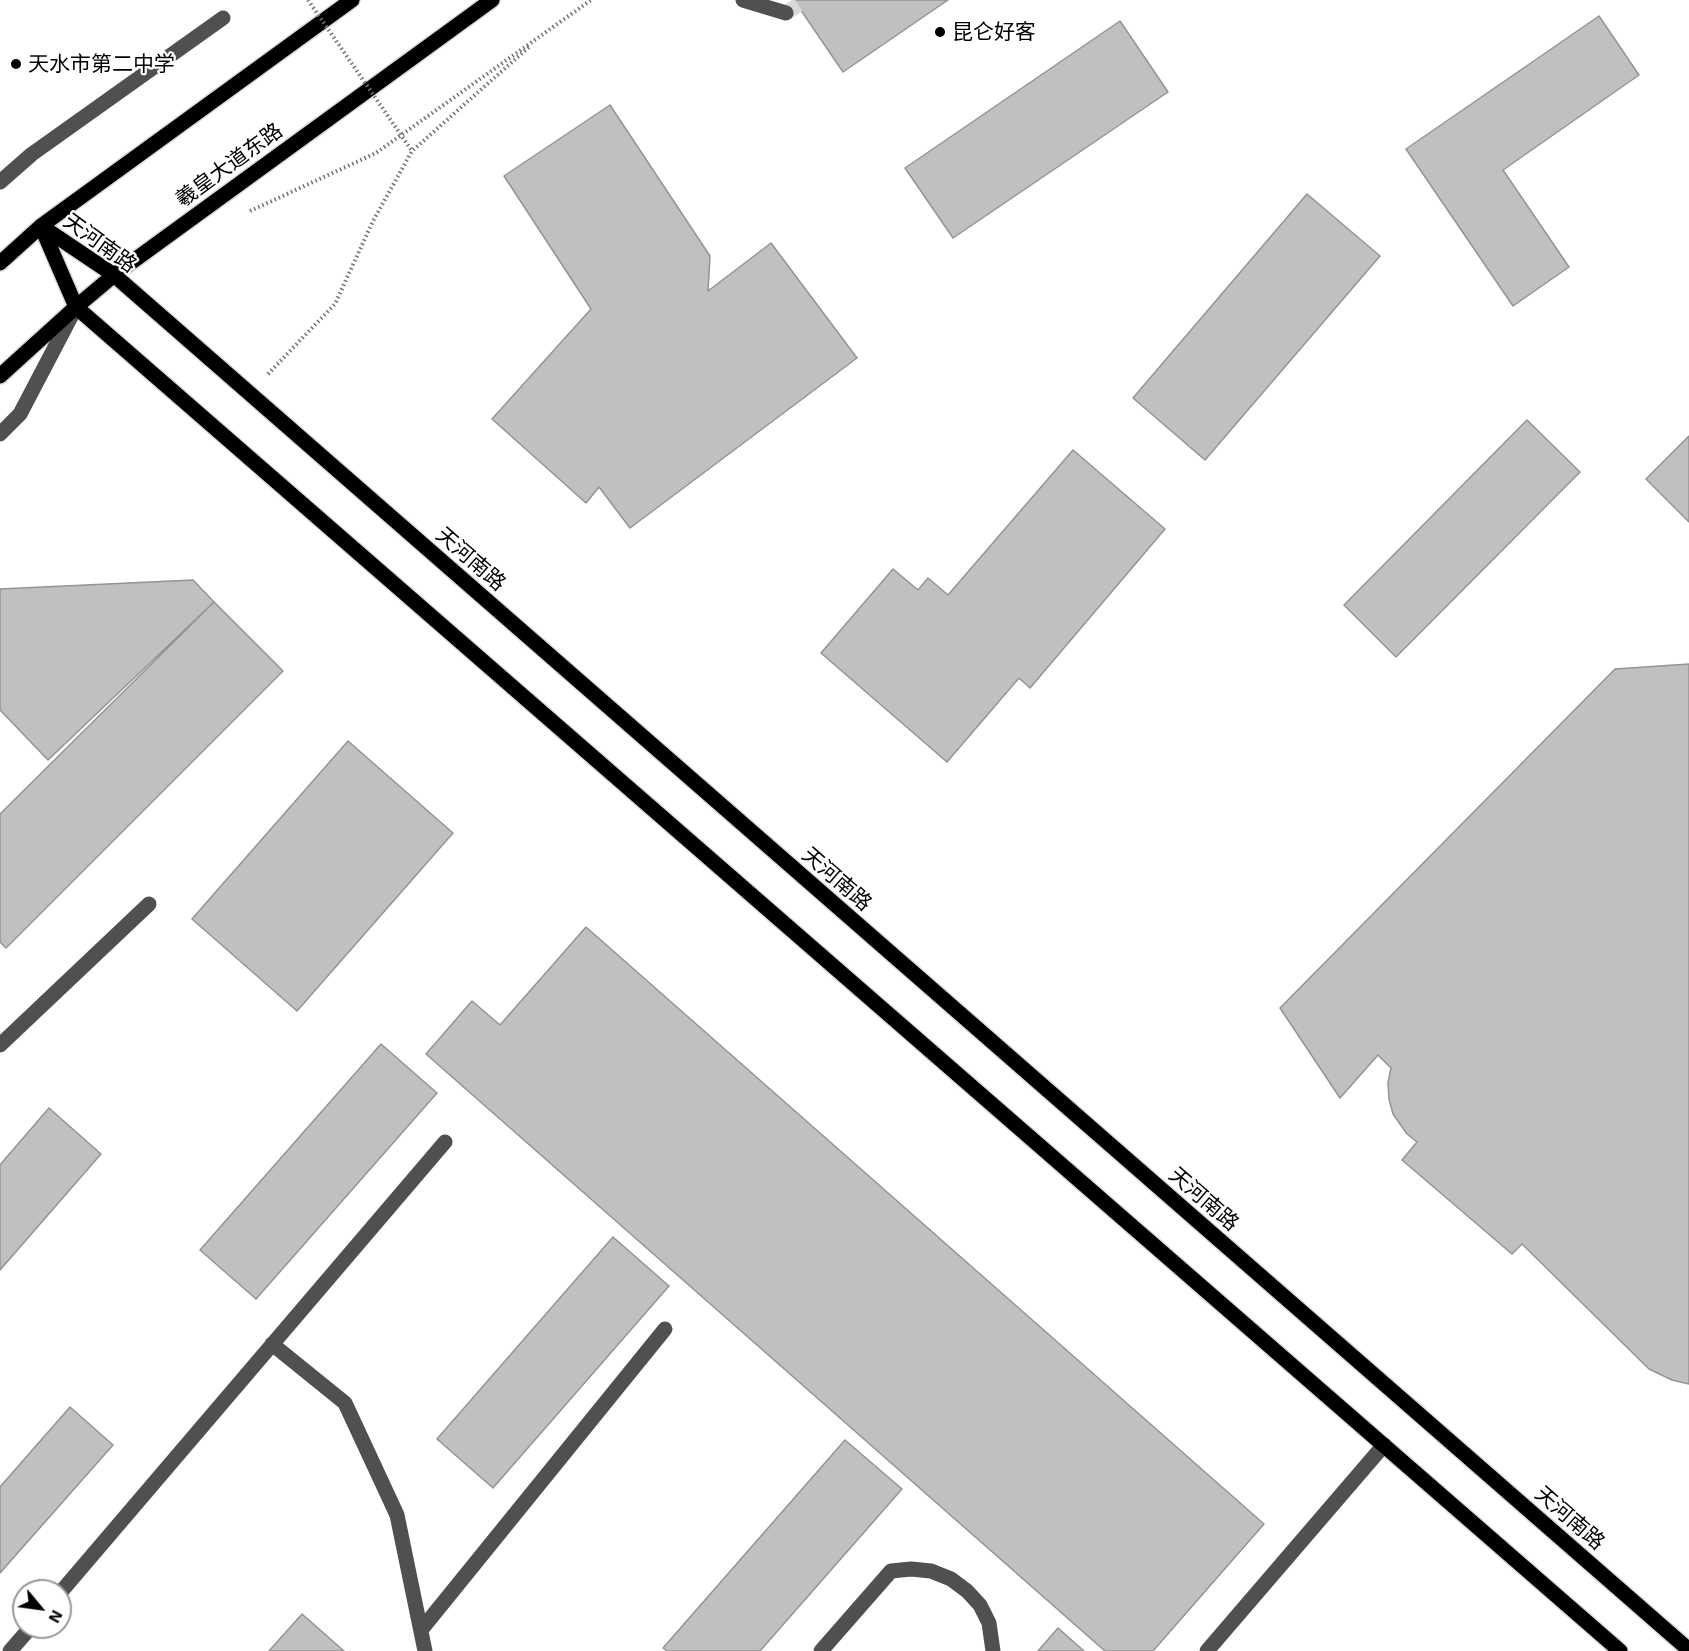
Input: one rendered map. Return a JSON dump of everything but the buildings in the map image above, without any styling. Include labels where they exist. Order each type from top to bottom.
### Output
[{"type":"main road","points":[[0,263],[41,226],[352,0]]},
{"type":"main road","name":"羲皇大道东路","points":[[0,376],[114,275],[492,0]]},
{"type":"main road","name":"天河南路","points":[[41,226],[114,275],[1689,1650]]},
{"type":"main road","name":"天河南路","points":[[41,226],[76,307],[1620,1651]]},
{"type":"street","points":[[743,0],[786,14]]},
{"type":"street","points":[[0,182],[32,154],[223,18]]},
{"type":"street","points":[[0,434],[20,414],[76,307]]},
{"type":"street","points":[[0,1045],[149,904]]},
{"type":"street","points":[[72,1579],[445,1142]]},
{"type":"street","points":[[421,1630],[665,1329]]},
{"type":"street","points":[[272,1344],[345,1403],[397,1515],[425,1651]]},
{"type":"street","points":[[1208,1651],[1384,1445]]},
{"type":"street","points":[[821,1651],[891,1571],[911,1569],[931,1572],[951,1579],[967,1591],[980,1605],[988,1623],[993,1651]]},
{"type":"street","points":[[10,1651],[20,1639]]},
{"type":"path","points":[[308,0],[412,151]]},
{"type":"path","points":[[240,216],[376,153],[591,0]]},
{"type":"path","points":[[250,394],[335,304],[373,221],[412,151],[545,33]]},
{"type":"tunnel","points":[[786,13],[805,0]]},
{"type":"place","name":"昆仑好客","points":[[940,32]]},
{"type":"place","name":"天水市第二中学","points":[[16,64]]}]
